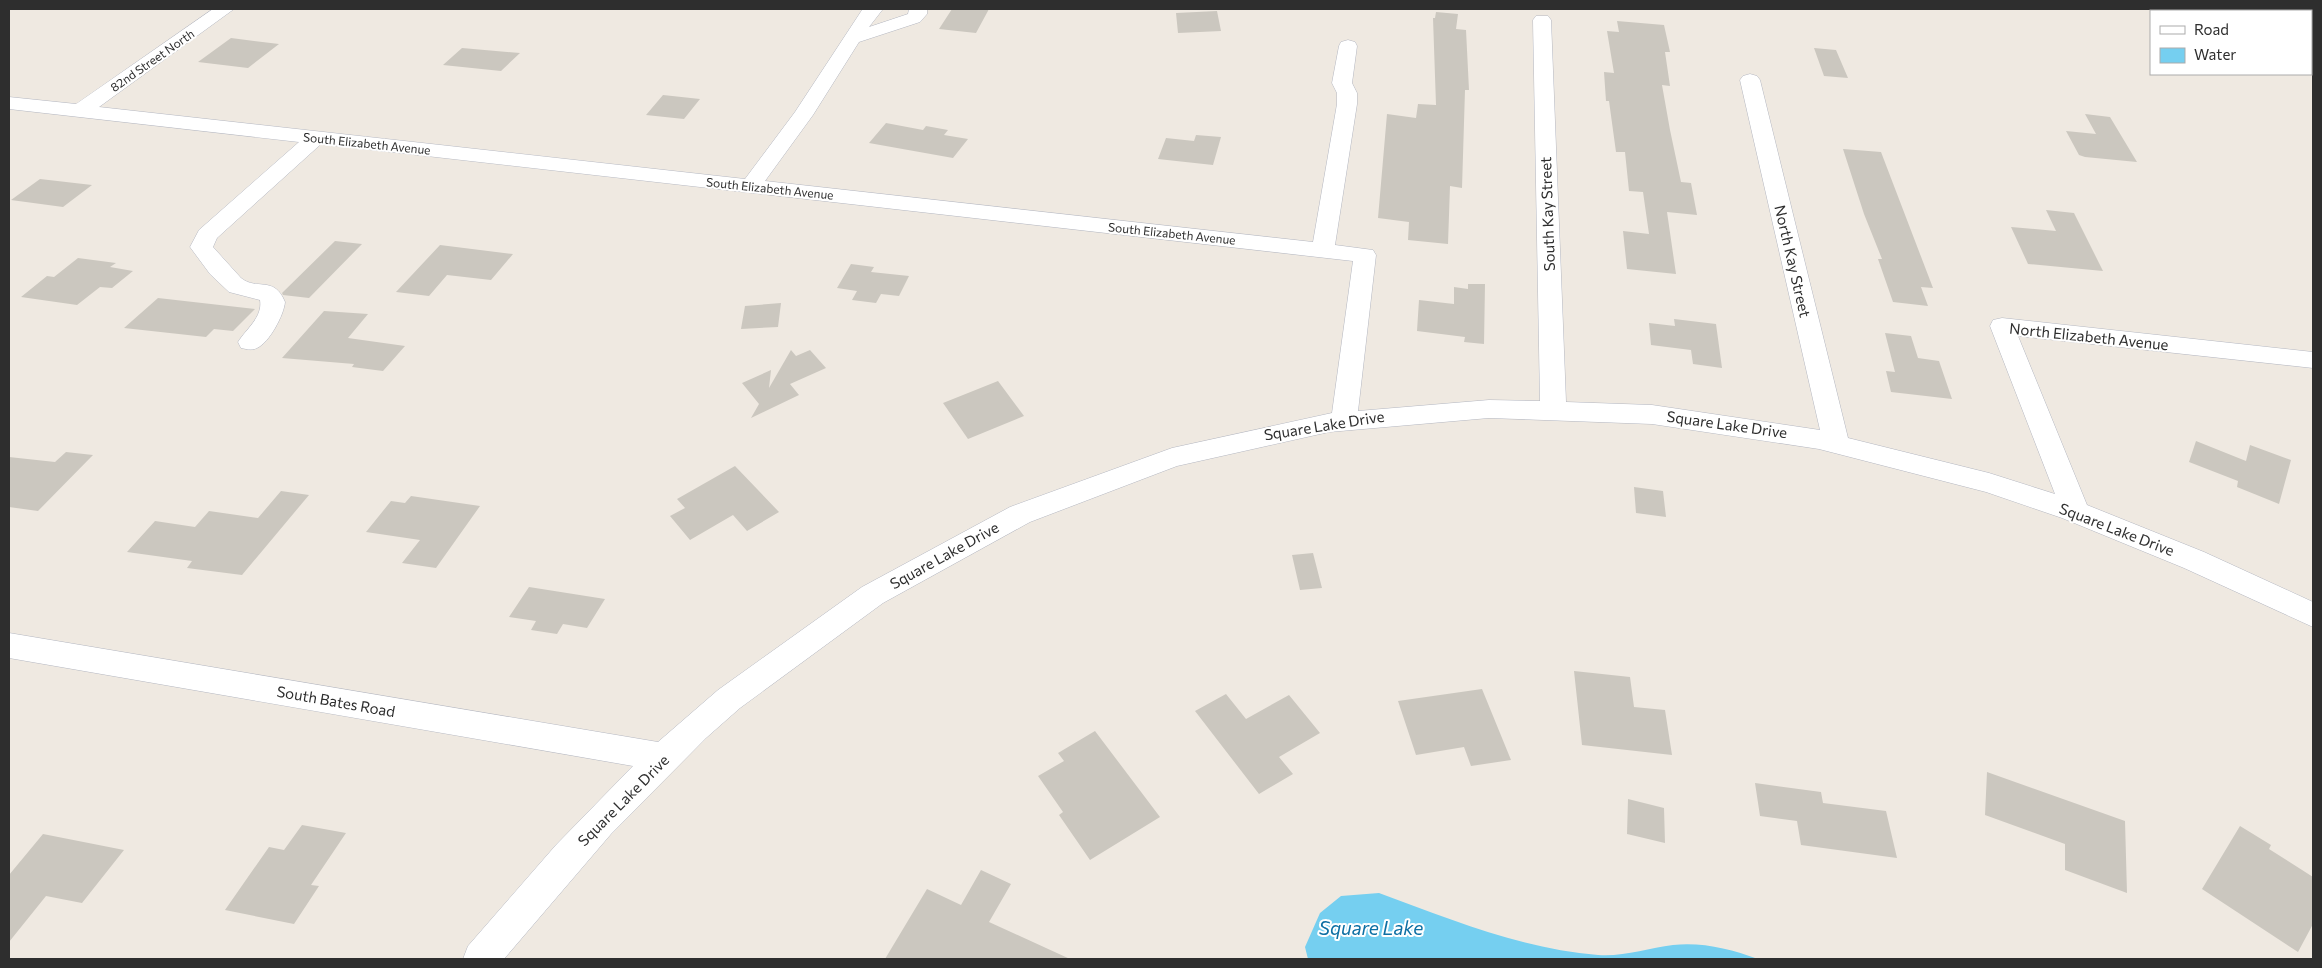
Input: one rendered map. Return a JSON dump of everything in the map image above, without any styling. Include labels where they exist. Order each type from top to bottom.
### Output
[{"type":"street","name":"82nd Street North","points":[[80,111],[225,9]]},
{"type":"street","points":[[751,186],[803,116],[868,14],[874,9]]},
{"type":"street","points":[[853,38],[914,18],[918,14],[918,9]]},
{"type":"street","name":"South Kay Street","points":[[1542,20],[1553,407]]},
{"type":"street","points":[[1323,250],[1347,104],[1347,93],[1342,83],[1342,77],[1348,46]]},
{"type":"street","name":"North Kay Street","points":[[1750,80],[1836,442]]},
{"type":"street","name":"South Elizabeth Avenue","points":[[9,103],[1366,254],[1344,419]]},
{"type":"street","points":[[250,342],[262,330],[273,310],[272,299],[264,291],[238,288],[210,259],[201,246],[207,235],[316,138]]},
{"type":"street","name":"North Elizabeth Avenue","points":[[2076,513],[2002,326],[2313,360]]},
{"type":"street","name":"Square Lake Drive","points":[[481,959],[527,902],[591,830],[664,757],[729,700],[798,646],[882,589],[1003,522],[1071,492],[1139,468],[1258,435],[1344,419],[1422,411],[1492,407],[1553,407],[1626,411],[1700,419],[1836,442],[1993,484],[2076,513],[2179,553],[2313,615]]},
{"type":"street","name":"South Bates Road","points":[[9,645],[664,757]]},
{"type":"water","name":"Square Lake","points":[[1379,893],[1487,932],[1570,952],[1598,955],[1626,954],[1684,944],[1706,945],[1727,949],[1758,959],[1308,959],[1305,947],[1320,913],[1341,896]]},
{"type":"building","points":[[952,9],[989,9],[976,33],[939,29]]},
{"type":"building","points":[[1217,11],[1221,31],[1178,33],[1176,13]]},
{"type":"building","points":[[1436,12],[1458,14],[1456,29],[1466,30],[1469,90],[1465,90],[1462,188],[1450,186],[1448,244],[1408,240],[1409,222],[1378,218],[1387,114],[1416,118],[1418,104],[1436,105],[1433,18],[1435,18]]},
{"type":"building","points":[[1617,21],[1664,25],[1670,52],[1665,52],[1670,86],[1662,85],[1681,182],[1691,183],[1697,215],[1667,212],[1676,274],[1627,269],[1623,231],[1649,234],[1643,192],[1629,191],[1625,152],[1616,152],[1609,101],[1606,101],[1604,72],[1614,73],[1607,31],[1619,32]]},
{"type":"building","points":[[231,38],[279,44],[248,68],[198,62]]},
{"type":"building","points":[[462,48],[520,53],[501,71],[443,65]]},
{"type":"building","points":[[1814,48],[1836,50],[1848,78],[1824,76]]},
{"type":"building","points":[[663,95],[700,99],[684,119],[646,115]]},
{"type":"building","points":[[2085,114],[2110,117],[2137,162],[2079,155],[2066,131],[2096,134]]},
{"type":"building","points":[[886,123],[923,130],[926,126],[948,130],[944,135],[968,139],[953,158],[869,143]]},
{"type":"building","points":[[1196,135],[1221,137],[1213,165],[1158,159],[1166,138],[1194,141]]},
{"type":"building","points":[[1843,149],[1881,152],[1933,288],[1921,287],[1928,306],[1893,302],[1878,259],[1882,259],[1864,214]]},
{"type":"building","points":[[40,179],[92,185],[63,207],[11,200]]},
{"type":"building","points":[[2046,210],[2074,213],[2103,271],[2028,264],[2011,227],[2056,231]]},
{"type":"building","points":[[335,241],[362,244],[309,298],[283,295],[282,293]]},
{"type":"building","points":[[440,245],[513,254],[491,280],[447,275],[429,296],[396,292]]},
{"type":"building","points":[[78,258],[116,263],[110,267],[133,271],[112,288],[100,287],[77,305],[21,297],[47,276],[54,277]]},
{"type":"building","points":[[851,264],[874,267],[871,272],[909,276],[899,296],[881,294],[876,303],[852,300],[857,291],[837,288]]},
{"type":"building","points":[[1468,284],[1485,284],[1484,344],[1464,342],[1465,337],[1417,331],[1419,300],[1454,304],[1454,287],[1468,289]]},
{"type":"building","points":[[158,298],[255,309],[233,331],[214,329],[206,337],[124,328]]},
{"type":"building","points":[[781,303],[778,327],[741,329],[745,306]]},
{"type":"building","points":[[324,311],[368,314],[348,338],[405,346],[383,371],[352,367],[354,364],[282,358]]},
{"type":"building","points":[[1674,319],[1716,324],[1722,368],[1693,364],[1691,350],[1651,345],[1649,323],[1675,326]]},
{"type":"building","points":[[1885,333],[1911,336],[1918,358],[1939,361],[1952,399],[1891,392],[1886,371],[1895,372]]},
{"type":"building","points":[[791,350],[796,356],[810,350],[826,368],[790,384],[799,395],[751,418],[759,404],[742,383],[771,370],[769,388]]},
{"type":"building","points":[[998,381],[1024,416],[968,439],[943,403]]},
{"type":"building","points":[[2196,441],[2246,461],[2250,445],[2291,460],[2279,504],[2237,487],[2238,481],[2189,462]]},
{"type":"building","points":[[66,452],[93,455],[38,511],[9,507],[9,457],[55,462]]},
{"type":"building","points":[[735,466],[779,512],[747,531],[733,515],[690,540],[670,516],[685,508],[677,499]]},
{"type":"building","points":[[1634,487],[1663,491],[1666,517],[1636,513]]},
{"type":"building","points":[[281,491],[309,495],[242,575],[187,568],[192,561],[127,552],[155,521],[195,527],[209,511],[258,518]]},
{"type":"building","points":[[411,496],[480,506],[436,568],[402,563],[420,540],[366,532],[391,501],[405,503]]},
{"type":"building","points":[[1313,553],[1322,588],[1300,590],[1292,555]]},
{"type":"building","points":[[529,587],[605,599],[587,628],[563,624],[557,634],[531,630],[536,621],[509,617]]},
{"type":"building","points":[[1574,671],[1630,677],[1634,707],[1665,710],[1672,755],[1582,745]]},
{"type":"building","points":[[1482,689],[1511,760],[1471,766],[1464,747],[1416,755],[1398,701]]},
{"type":"building","points":[[1226,694],[1246,719],[1289,695],[1320,733],[1279,757],[1293,774],[1259,794],[1195,711]]},
{"type":"building","points":[[1095,731],[1160,817],[1090,860],[1059,815],[1063,812],[1038,776],[1064,761],[1058,753]]},
{"type":"building","points":[[1987,772],[2125,821],[2127,893],[2065,870],[2065,844],[1985,815]]},
{"type":"building","points":[[1755,783],[1821,792],[1823,803],[1886,811],[1897,858],[1801,845],[1797,821],[1760,816]]},
{"type":"building","points":[[1628,799],[1664,808],[1665,843],[1627,834]]},
{"type":"building","points":[[302,825],[346,833],[311,885],[319,886],[294,924],[225,910],[269,847],[284,850]]},
{"type":"building","points":[[2240,826],[2271,845],[2269,849],[2313,877],[2313,924],[2298,952],[2202,889]]},
{"type":"building","points":[[43,834],[124,850],[82,903],[46,896],[9,942],[9,875]]},
{"type":"building","points":[[981,870],[1011,884],[989,922],[1070,959],[885,959],[927,889],[961,905]]},
{"type":"waterway","points":[[2164,9],[2178,10]]}]
